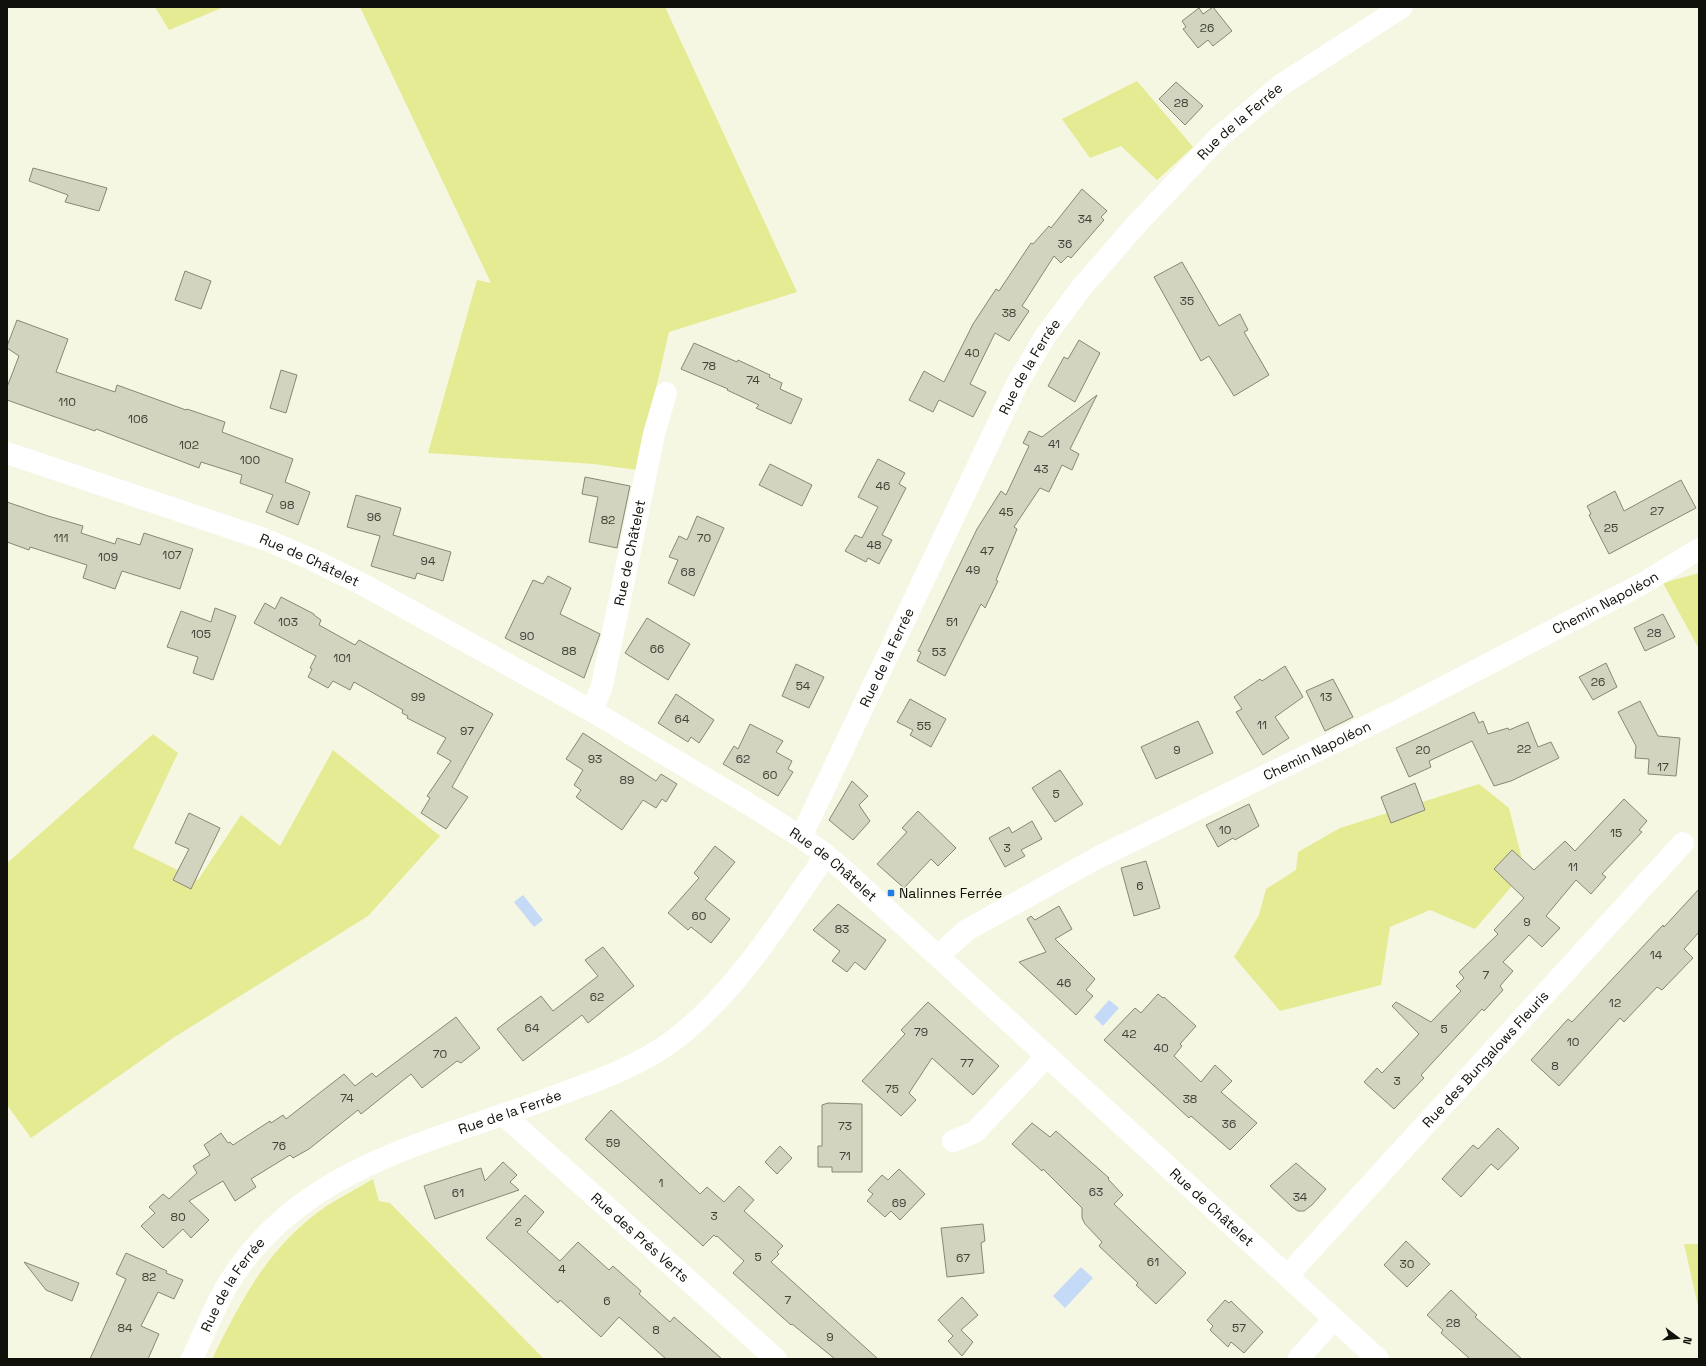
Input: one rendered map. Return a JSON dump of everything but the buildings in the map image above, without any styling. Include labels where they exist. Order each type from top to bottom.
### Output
[{"type":"street","name":"Rue de la Ferrée","points":[[801,837],[1017,384],[1046,335],[1082,287],[1134,227],[1218,138],[1281,85],[1402,7]]},
{"type":"street","name":"Rue de Châtelet","points":[[592,711],[602,686],[654,434],[666,393]]},
{"type":"street","name":"Rue de Châtelet","points":[[7,453],[264,539],[311,559],[362,584],[448,630],[592,711],[747,803],[801,837],[826,855],[938,955],[1378,1359]]},
{"type":"street","name":"Chemin Napoléon","points":[[938,955],[967,930],[1097,858],[1396,712],[1642,584],[1699,549]]},
{"type":"street","name":"Rue des Bungalows Fleuris","points":[[1287,1276],[1684,843]]},
{"type":"street","name":"Rue de la Ferrée","points":[[192,1359],[214,1311],[238,1269],[272,1229],[305,1200],[352,1172],[395,1152],[504,1115],[612,1075],[670,1043],[687,1029],[721,996],[756,953],[826,855]]},
{"type":"street","points":[[953,1141],[975,1132],[1047,1056]]},
{"type":"street","name":"Rue des Prés Verts","points":[[504,1115],[776,1359]]},
{"type":"street","points":[[1298,1359],[1334,1318]]},
{"type":"green space","points":[[155,7],[224,7],[169,30]]},
{"type":"green space","points":[[360,7],[665,7],[797,292],[669,332],[637,470],[594,464],[428,453],[477,280],[491,283]]},
{"type":"green space","points":[[1137,81],[1193,147],[1157,180],[1121,146],[1090,158],[1062,119]]},
{"type":"green space","points":[[1699,573],[1699,649],[1663,583]]},
{"type":"green space","points":[[153,734],[178,753],[133,848],[198,880],[241,815],[280,846],[333,750],[440,836],[368,916],[173,1038],[31,1138],[7,1105],[7,863]]},
{"type":"green space","points":[[1479,784],[1509,808],[1525,871],[1475,929],[1430,910],[1390,927],[1381,985],[1280,1011],[1234,957],[1259,915],[1266,889],[1296,870],[1298,852],[1340,828]]},
{"type":"green space","points":[[373,1179],[379,1201],[390,1203],[544,1359],[212,1359],[247,1294],[274,1255],[289,1237],[328,1205]]},
{"type":"green space","points":[[1684,1244],[1699,1244],[1699,1306],[1698,1306]]},
{"type":"water","points":[[523,895],[543,920],[534,927],[514,902]]},
{"type":"water","points":[[1109,1000],[1119,1008],[1103,1026],[1094,1017]]},
{"type":"water","points":[[1081,1267],[1093,1278],[1065,1308],[1053,1296]]},
{"type":"place","name":"Nalinnes Ferrée","points":[[891,893]]}]
